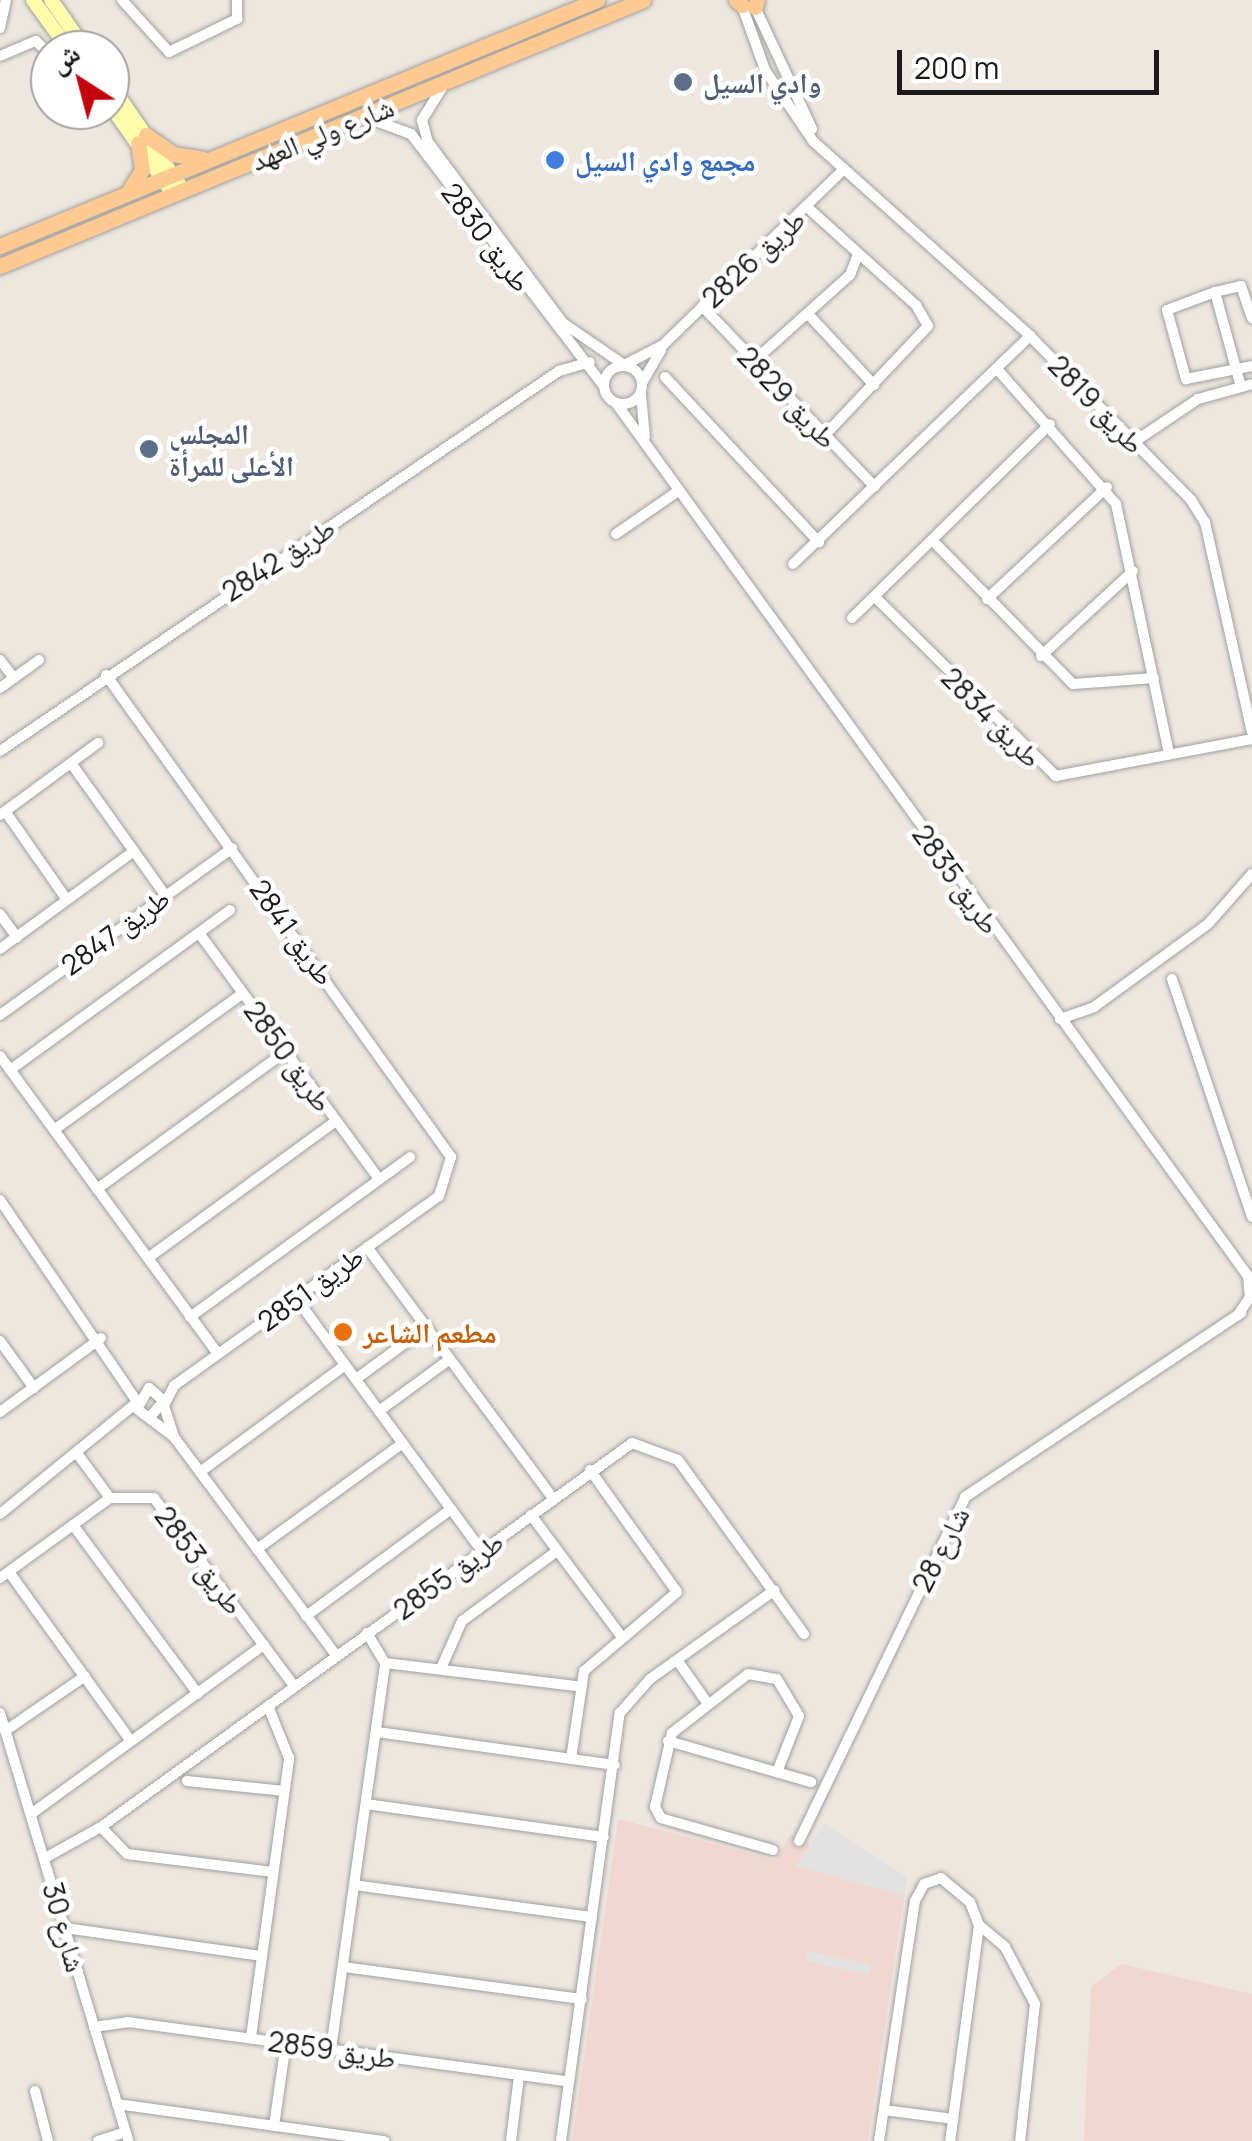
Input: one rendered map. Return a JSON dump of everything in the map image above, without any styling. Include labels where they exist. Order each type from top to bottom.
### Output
[{"type":"main road","name":"شارع ولي العهد","points":[[0,246],[597,0]]},
{"type":"main road","name":"شارع ولي العهد","points":[[0,266],[643,0]]},
{"type":"main road","points":[[126,192],[142,170],[142,139],[173,154],[207,159]]},
{"type":"street","points":[[6,0],[0,29],[19,44]]},
{"type":"street","points":[[33,0],[55,30]]},
{"type":"street","points":[[51,0],[72,30]]},
{"type":"street","points":[[122,0],[169,52],[237,19],[238,0]]},
{"type":"street","name":"طريق 2819","points":[[747,2],[770,68],[822,148],[1030,336],[1206,522],[1252,736]]},
{"type":"street","points":[[0,56],[19,44],[30,43]]},
{"type":"street","name":"طريق 2830","points":[[445,83],[424,135],[616,403]]},
{"type":"street","points":[[130,118],[178,192]]},
{"type":"street","name":"طريق 2830","points":[[354,118],[385,118],[411,134],[578,345],[624,365],[642,386]]},
{"type":"street","points":[[130,126],[142,139]]},
{"type":"street","name":"طريق 2826","points":[[604,386],[624,365],[663,345],[843,170]]},
{"type":"street","points":[[807,207],[927,319],[874,385],[826,435]]},
{"type":"street","points":[[754,362],[808,314],[857,257]]},
{"type":"street","points":[[1252,318],[1246,284],[1215,292],[1166,314],[1189,383],[1252,366]]},
{"type":"street","points":[[1134,442],[1198,399],[1246,386],[1236,372],[1215,292]]},
{"type":"street","name":"طريق 2829","points":[[702,306],[875,487]]},
{"type":"street","points":[[808,314],[874,385]]},
{"type":"street","points":[[793,564],[1030,336]]},
{"type":"street","name":"طريق 2842","points":[[558,371],[578,345]]},
{"type":"street","name":"طريق 2826","points":[[642,386],[663,345]]},
{"type":"street","name":"طريق 2842","points":[[0,751],[106,675],[558,371],[590,362]]},
{"type":"street","points":[[997,369],[1107,487],[1133,571],[1169,753]]},
{"type":"street","points":[[665,376],[818,542]]},
{"type":"street","points":[[616,403],[642,386]]},
{"type":"street","name":"طريق 2835","points":[[642,386],[646,443]]},
{"type":"street","name":"طريق 2835","points":[[616,403],[1248,1276],[1250,1296],[1238,1315]]},
{"type":"street","points":[[852,618],[1050,424]]},
{"type":"street","points":[[987,599],[1107,487]]},
{"type":"street","points":[[616,534],[678,491]]},
{"type":"street","points":[[933,541],[1041,656],[1082,688],[1154,678]]},
{"type":"street","points":[[1041,656],[1133,571]]},
{"type":"street","name":"طريق 2834","points":[[875,597],[1048,772],[1071,776],[1252,736]]},
{"type":"street","points":[[0,660],[14,678]]},
{"type":"street","points":[[0,688],[39,660]]},
{"type":"street","name":"طريق 2841","points":[[106,675],[448,1144],[450,1171],[438,1196]]},
{"type":"street","points":[[68,900],[2,813],[98,743]]},
{"type":"street","points":[[71,763],[165,895]]},
{"type":"street","name":"طريق 2847","points":[[0,1016],[232,848]]},
{"type":"street","points":[[0,950],[134,852]]},
{"type":"street","points":[[1060,1019],[1094,1007],[1228,908],[1252,874]]},
{"type":"street","points":[[10,1070],[230,910]]},
{"type":"street","points":[[0,914],[17,937]]},
{"type":"street","name":"طريق 2850","points":[[199,933],[379,1179]]},
{"type":"street","points":[[1172,979],[1252,1216]]},
{"type":"street","points":[[54,1130],[243,993]]},
{"type":"street","points":[[1074,1038],[1094,1007]]},
{"type":"street","points":[[97,1189],[286,1052]]},
{"type":"street","points":[[0,1056],[218,1354]]},
{"type":"street","points":[[148,1258],[336,1121]]},
{"type":"street","points":[[190,1317],[410,1157]]},
{"type":"street","name":"طريق 2851","points":[[147,1417],[164,1406],[182,1380],[438,1196]]},
{"type":"street","points":[[0,1200],[122,1367],[135,1402],[147,1417],[174,1437],[336,1656]]},
{"type":"street","points":[[0,1225],[12,1216]]},
{"type":"street","points":[[367,1247],[553,1498]]},
{"type":"street","points":[[296,1298],[482,1551]]},
{"type":"street","name":"شارع 28","points":[[799,1842],[965,1497],[1252,1306]]},
{"type":"street","points":[[356,1380],[427,1327]]},
{"type":"street","points":[[0,1412],[100,1338]]},
{"type":"street","points":[[0,1341],[34,1388]]},
{"type":"street","points":[[379,1411],[450,1359]]},
{"type":"street","points":[[200,1472],[345,1364]]},
{"type":"street","points":[[122,1367],[151,1388],[164,1406],[174,1437]]},
{"type":"street","name":"طريق 2851","points":[[151,1388],[182,1380]]},
{"type":"street","points":[[115,1429],[151,1388]]},
{"type":"street","points":[[0,1514],[115,1429],[147,1417]]},
{"type":"street","points":[[257,1549],[403,1443]]},
{"type":"street","name":"طريق 2855","points":[[44,1858],[101,1827],[632,1443],[667,1449],[804,1634]]},
{"type":"street","points":[[79,1456],[110,1498],[4,1575],[131,1741]]},
{"type":"street","points":[[571,1759],[576,1686],[622,1637],[677,1592],[590,1470]]},
{"type":"street","name":"طريق 2853","points":[[110,1498],[154,1498],[294,1686]]},
{"type":"street","points":[[306,1616],[451,1509]]},
{"type":"street","points":[[530,1515],[622,1637]]},
{"type":"street","points":[[73,1525],[198,1694]]},
{"type":"street","points":[[442,1666],[462,1621],[557,1550]]},
{"type":"street","points":[[562,2141],[620,1713],[677,1660],[775,1590]]},
{"type":"street","points":[[331,2049],[385,1664],[368,1633]]},
{"type":"street","points":[[31,1814],[264,1645]]},
{"type":"street","points":[[677,1660],[706,1702]]},
{"type":"street","points":[[385,1664],[442,1666],[576,1686]]},
{"type":"street","points":[[773,1850],[661,1818],[655,1806],[668,1741],[706,1702],[748,1674],[776,1678],[799,1716],[777,1772]]},
{"type":"street","points":[[5,1731],[84,1676]]},
{"type":"street","points":[[251,2037],[290,1747],[268,1706]]},
{"type":"street","name":"شارع 30","points":[[0,1713],[127,2136]]},
{"type":"street","points":[[377,1732],[614,1765]]},
{"type":"street","points":[[668,1741],[811,1782]]},
{"type":"street","points":[[188,1781],[284,1791]]},
{"type":"street","points":[[366,1804],[604,1838]]},
{"type":"street","points":[[101,1827],[127,1854],[273,1872]]},
{"type":"street","points":[[879,2141],[918,1891],[932,1879],[950,1881],[979,1925],[1004,1947],[1035,2004],[1020,2141]]},
{"type":"street","points":[[354,1885],[592,1917]]},
{"type":"street","points":[[950,2141],[979,1925]]},
{"type":"street","points":[[66,1928],[262,1956]]},
{"type":"street","points":[[344,1967],[582,1999]]},
{"type":"street","name":"طريق 2859","points":[[94,2027],[251,2037],[569,2082]]},
{"type":"street","points":[[274,2126],[286,2043]]},
{"type":"street","points":[[511,2141],[519,2076]]},
{"type":"street","points":[[34,2091],[48,2141]]},
{"type":"street","points":[[117,2104],[384,2141]]},
{"type":"street","points":[[884,2110],[954,2119]]},
{"type":"street","points":[[98,2141],[127,2136]]},
{"type":"shaded area","points":[[618,1819],[774,1860],[791,1834],[814,1848],[824,1824],[907,1877],[868,2141],[572,2141]]},
{"type":"shaded area","points":[[824,1824],[907,1877],[904,1896],[796,1866]]},
{"type":"shaded area","points":[[808,1951],[871,1965],[869,1975],[806,1961]]},
{"type":"shaded area","points":[[1121,1964],[1252,1994],[1252,2141],[1084,2141],[1091,1987]]},
{"type":"place","name":"وادي السيل","points":[[683,82]]},
{"type":"place","name":"مجمع وادي السيل","points":[[555,160]]},
{"type":"place","name":"المجلس الأعلى للمرأة","points":[[149,449]]},
{"type":"place","name":"مطعم الشاعر","points":[[343,1332]]}]
